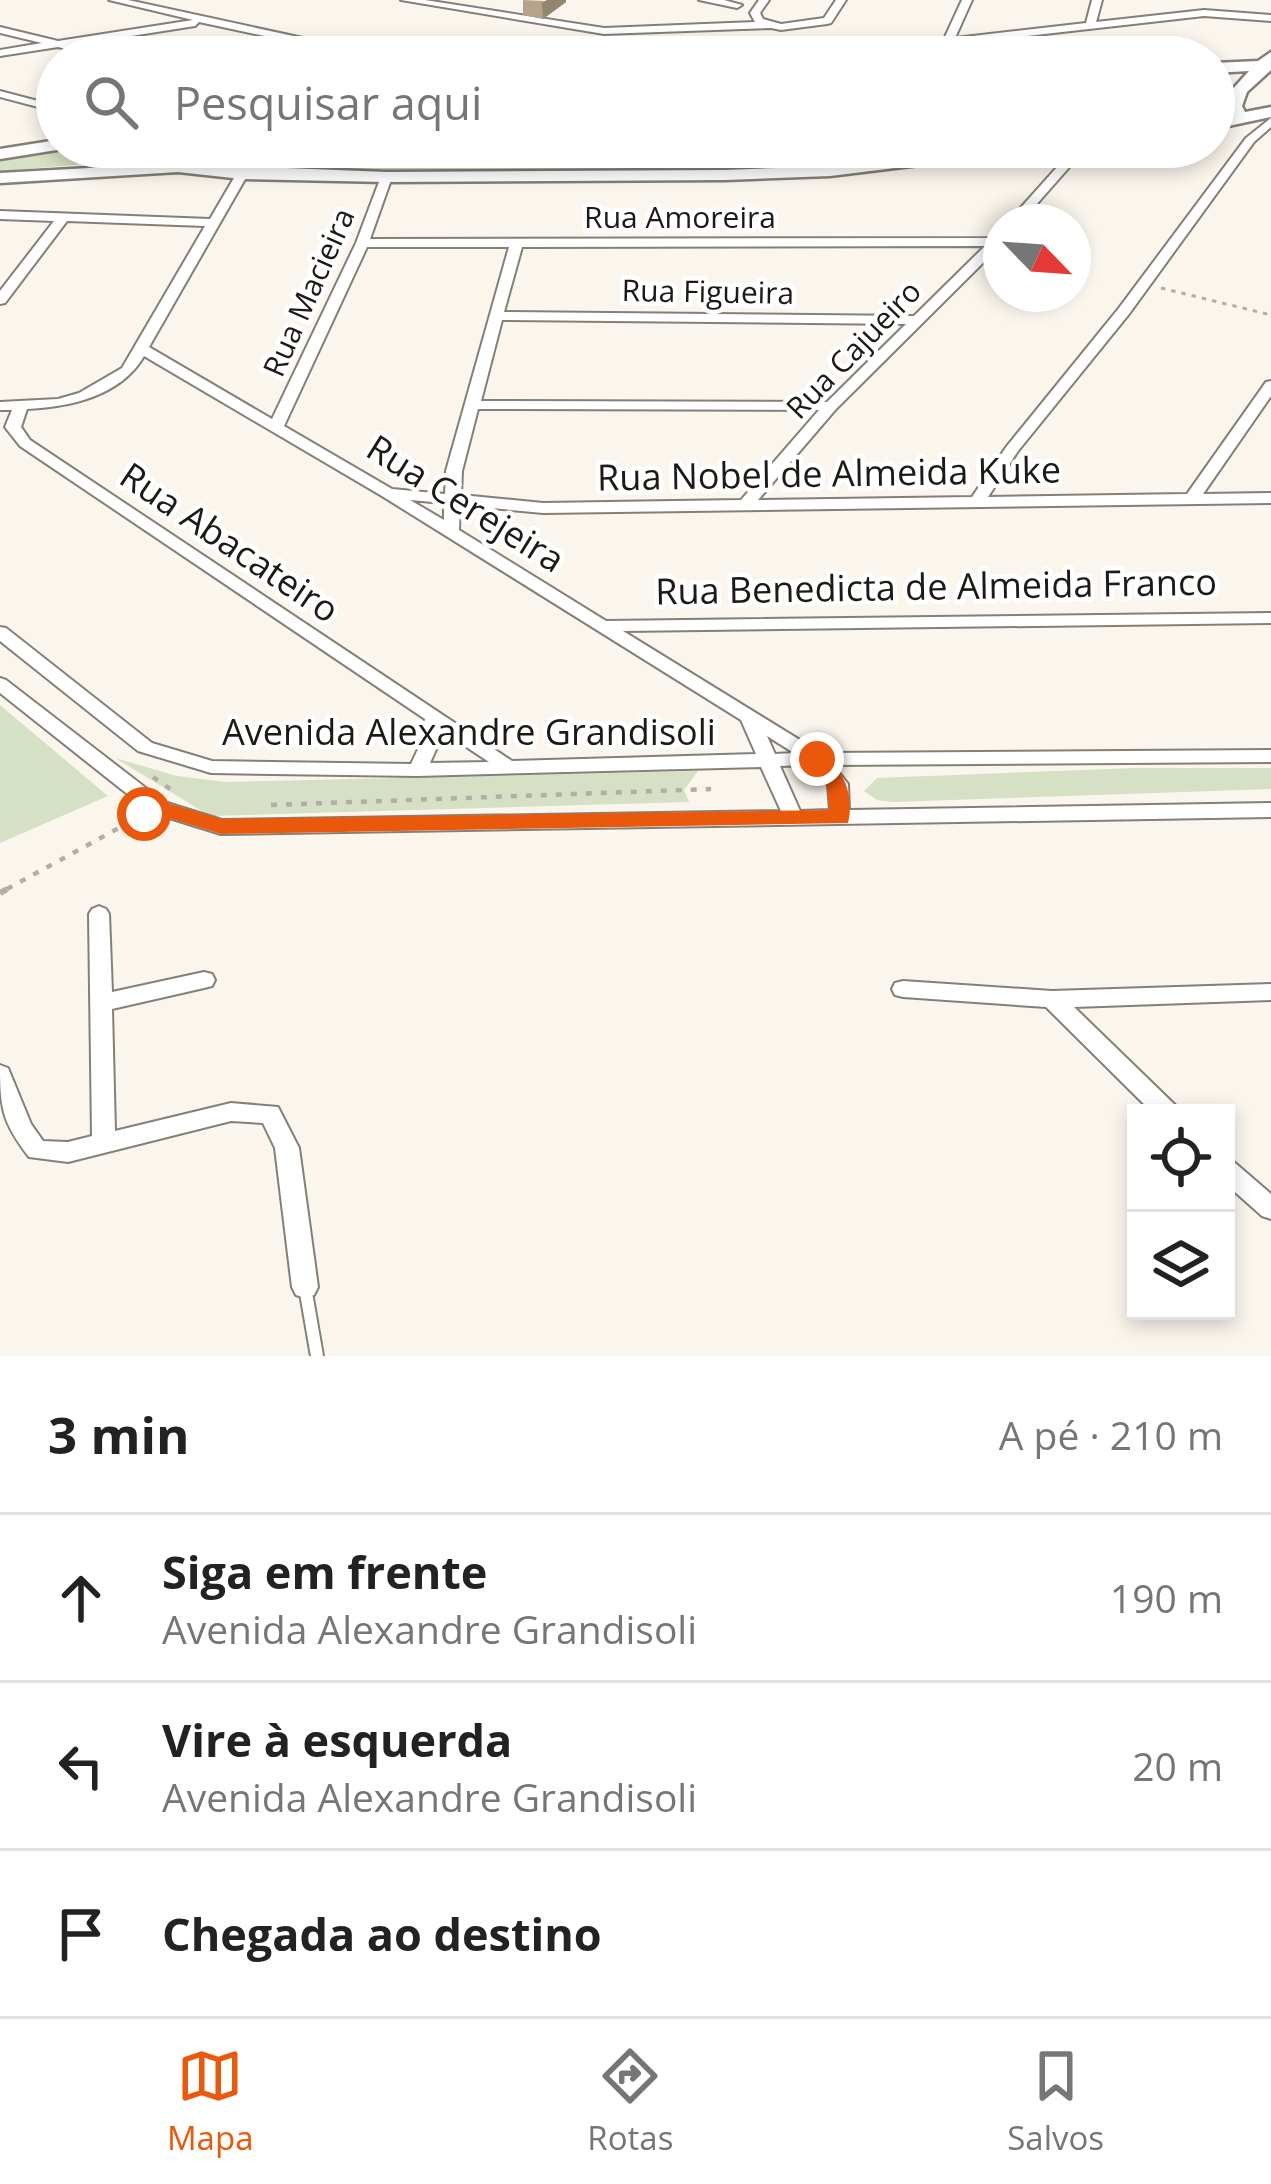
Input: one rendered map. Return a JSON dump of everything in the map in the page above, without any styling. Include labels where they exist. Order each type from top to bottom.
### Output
[{"type":"main road","points":[[1235,66],[1268,62]]},
{"type":"main road","points":[[1235,100],[1268,62]]},
{"type":"main road","points":[[1235,101],[1271,115]]},
{"type":"main road","points":[[1235,104],[1240,121]]},
{"type":"main road","points":[[1235,122],[1271,115]]},
{"type":"main road","points":[[0,154],[36,148]]},
{"type":"main road","points":[[0,178],[142,168]]},
{"type":"main road","points":[[188,168],[386,178],[783,173],[829,168]]},
{"type":"street","points":[[114,0],[280,36]]},
{"type":"street","points":[[406,0],[604,31],[827,21]]},
{"type":"street","points":[[704,0],[732,3],[804,36]]},
{"type":"street","points":[[754,13],[764,0]]},
{"type":"street","points":[[818,36],[841,0]]},
{"type":"street","points":[[951,36],[967,0]]},
{"type":"street","points":[[1090,26],[1097,0]]},
{"type":"street","points":[[989,36],[1222,6],[1271,18]]},
{"type":"street","points":[[112,36],[212,21]]},
{"type":"street","points":[[0,30],[36,39]]},
{"type":"street","points":[[0,53],[36,48]]},
{"type":"street","points":[[0,94],[36,103]]},
{"type":"street","points":[[1235,160],[1271,115]]},
{"type":"street","points":[[1240,121],[1250,140]]},
{"type":"street","points":[[1031,204],[1062,168]]},
{"type":"street","points":[[978,501],[1012,449],[1229,168]]},
{"type":"street","points":[[0,406],[85,396],[128,371],[242,174]]},
{"type":"street","name":"Rua Macieira","points":[[276,427],[362,243],[386,178]]},
{"type":"street","points":[[0,215],[214,223]]},
{"type":"street","points":[[0,300],[63,218]]},
{"type":"street","name":"Rua Amoreira","points":[[362,243],[983,239]]},
{"type":"street","points":[[451,533],[454,471],[516,244]]},
{"type":"street","name":"Rua Cajueiro","points":[[748,502],[832,406],[983,255]]},
{"type":"street","name":"Rua Figueira","points":[[500,316],[916,320]]},
{"type":"street","name":"Rua Cerejeira","points":[[142,350],[388,493],[817,759]]},
{"type":"street","points":[[1193,497],[1269,392]]},
{"type":"street","points":[[475,405],[832,406]]},
{"type":"street","name":"Rua Abacateiro","points":[[21,406],[13,427],[25,443],[506,765]]},
{"type":"street","name":"Rua Nobel de Almeida Kuke","points":[[388,493],[543,508],[1271,498]]},
{"type":"street","name":"Rua Benedicta de Almeida Franco","points":[[602,626],[1271,618]]},
{"type":"street","name":"Avenida Alexandre Grandisoli","points":[[0,632],[145,747],[176,759],[249,770],[1271,756]]},
{"type":"street","points":[[0,684],[157,807],[221,827],[1271,810]]},
{"type":"street","points":[[417,770],[434,719]]},
{"type":"street","points":[[750,720],[767,761]]},
{"type":"street","points":[[817,759],[838,784],[840,818]]},
{"type":"street","name":"Avenida Alexandre Grandisoli","points":[[767,761],[794,819]]},
{"type":"street","points":[[99,914],[104,1142]]},
{"type":"street","points":[[100,1003],[205,980]]},
{"type":"street","points":[[903,989],[1052,999],[1271,992]]},
{"type":"street","points":[[1052,999],[1159,1104]]},
{"type":"street","points":[[0,1074],[21,1129],[37,1150],[68,1152],[231,1112],[270,1114],[286,1148],[305,1287]]},
{"type":"street","points":[[1235,1177],[1271,1209]]},
{"type":"lane","points":[[305,1287],[317,1356]]},
{"type":"path","points":[[1144,284],[1271,314]]},
{"type":"path","points":[[142,770],[188,800]]},
{"type":"path","points":[[262,806],[710,789]]},
{"type":"path","points":[[0,893],[157,807]]},
{"type":"green space","points":[[36,152],[37,168],[0,171],[0,157]]},
{"type":"green space","points":[[262,168],[778,168],[768,169],[379,174]]},
{"type":"green space","points":[[0,705],[108,796],[0,843]]},
{"type":"green space","points":[[115,758],[177,776],[226,782],[698,771],[684,790],[689,802],[210,816]]},
{"type":"green space","points":[[1271,768],[1271,789],[893,802],[877,800],[864,791],[877,778]]},
{"type":"route","points":[[144,814],[157,807],[221,827],[840,818],[838,784],[817,759]]}]
